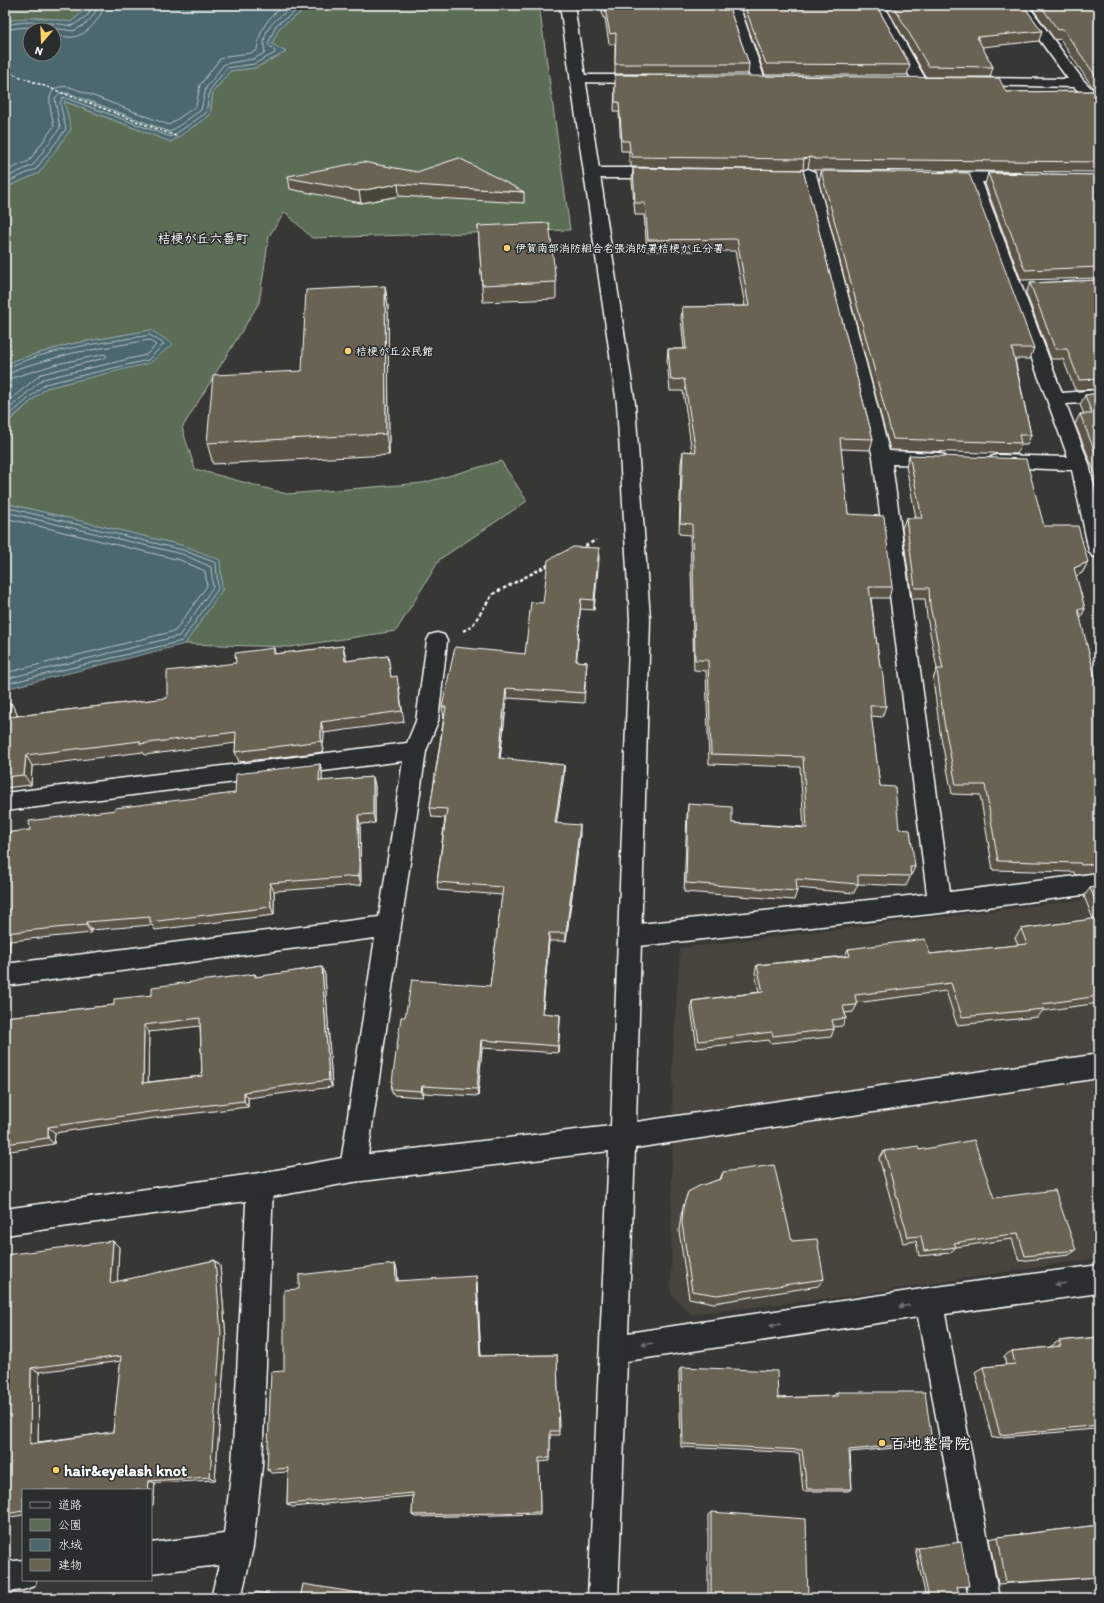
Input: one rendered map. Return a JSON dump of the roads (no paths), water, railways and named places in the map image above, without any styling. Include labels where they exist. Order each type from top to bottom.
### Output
[{"type":"street","points":[[566,5],[593,173],[626,404],[640,619],[623,1137],[603,1598]]},
{"type":"street","points":[[732,5],[758,80]]},
{"type":"street","points":[[877,5],[920,82]]},
{"type":"street","points":[[1021,5],[1078,83],[1089,93]]},
{"type":"street","points":[[577,79],[656,80]]},
{"type":"street","points":[[742,80],[774,81]]},
{"type":"street","points":[[904,81],[935,82]]},
{"type":"street","points":[[959,82],[1078,83]]},
{"type":"street","points":[[593,173],[672,173]]},
{"type":"street","points":[[808,174],[882,457],[940,903]]},
{"type":"street","points":[[926,176],[1036,178]]},
{"type":"street","points":[[973,177],[1022,287],[1056,398],[1080,464],[1098,543]]},
{"type":"street","points":[[1056,398],[1099,396]]},
{"type":"street","points":[[882,457],[953,460]]},
{"type":"street","points":[[977,460],[1080,464]]},
{"type":"street","points":[[353,1169],[415,751],[427,721],[437,641]]},
{"type":"street","points":[[5,802],[415,751]]},
{"type":"street","points":[[630,936],[940,903],[1099,884]]},
{"type":"street","points":[[5,975],[390,926]]},
{"type":"street","points":[[5,1222],[260,1186],[353,1169],[623,1137],[1099,1066]]},
{"type":"street","points":[[226,1598],[238,1547],[247,1466],[260,1186]]},
{"type":"street","points":[[614,1349],[929,1302],[1099,1279]]},
{"type":"street","points":[[929,1302],[984,1598]]},
{"type":"street","points":[[152,1558],[238,1547]]},
{"type":"street","points":[[5,1578],[22,1575]]},
{"type":"water","points":[[90,5],[304,5],[303,11],[279,28],[272,44],[286,52],[255,68],[230,71],[213,92],[210,115],[171,142],[64,101],[71,129],[39,173],[5,188],[5,22],[22,18],[46,18],[71,22]]},
{"type":"water","points":[[151,330],[173,344],[150,363],[46,388],[5,424],[5,366],[15,360],[71,344]]},
{"type":"water","points":[[5,503],[185,546],[220,560],[222,590],[185,644],[5,689]]},
{"type":"place","name":"伊賀南部消防組合名張消防署桔梗が丘分署","points":[[507,248]]},
{"type":"place","name":"桔梗が丘公民館","points":[[348,351]]},
{"type":"place","name":"百地整骨院","points":[[882,1443]]},
{"type":"place","name":"hair&eyelash knot","points":[[56,1470]]},
{"type":"district","name":"桔梗が丘六番町","points":[[203,238]]}]
